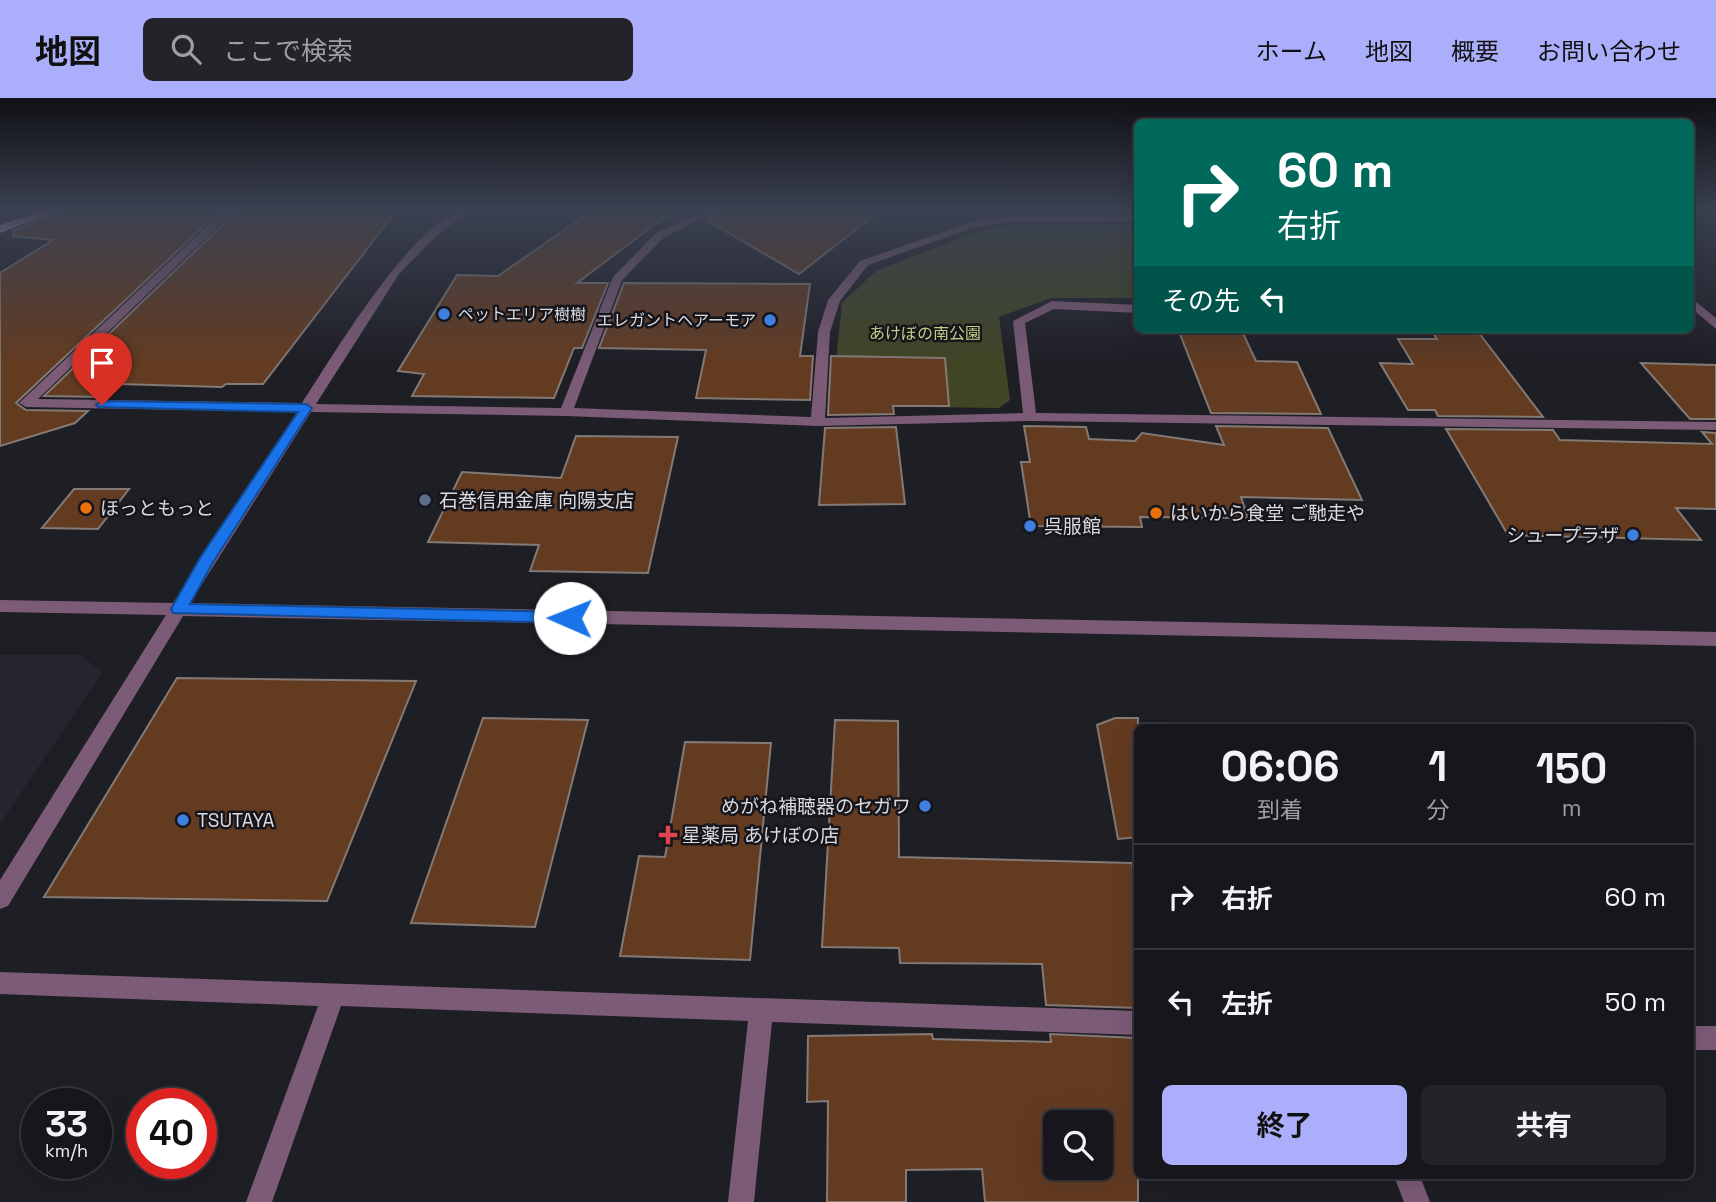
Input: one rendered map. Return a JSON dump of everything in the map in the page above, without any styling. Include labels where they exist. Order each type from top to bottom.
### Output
[{"type":"street","points":[[175,262],[26,403],[566,412],[818,422],[1030,417],[1716,426]]},
{"type":"street","points":[[0,899],[206,561],[394,272],[404,262]]},
{"type":"street","points":[[566,412],[617,279],[634,262]]},
{"type":"street","points":[[818,422],[824,332],[834,300],[864,263],[868,262]]},
{"type":"street","points":[[1694,304],[1712,321]]},
{"type":"street","points":[[1030,417],[1019,321],[1052,305],[1134,309]]},
{"type":"street","points":[[1694,317],[1712,321]]},
{"type":"street","points":[[0,606],[1716,639]]},
{"type":"street","points":[[0,983],[1134,1023]]},
{"type":"street","points":[[259,1202],[334,993]]},
{"type":"street","points":[[741,1202],[761,1011]]},
{"type":"street","points":[[1694,1038],[1716,1038]]},
{"type":"street","points":[[1408,1179],[1417,1202]]},
{"type":"shaded area","points":[[0,655],[80,655],[102,672],[0,824]]},
{"type":"green space","name":"あけぼの南公園","points":[[900,262],[1134,262],[1134,298],[1051,298],[999,317],[1010,400],[999,408],[846,406],[832,398],[842,303],[876,271]]},
{"type":"building","points":[[18,262],[166,262],[16,403],[26,410],[88,411],[75,423],[0,446],[0,273]]},
{"type":"building","points":[[184,262],[357,262],[263,384],[226,384],[222,387],[118,384],[103,397],[44,396]]},
{"type":"building","points":[[519,262],[606,262],[577,283],[608,283],[582,348],[574,348],[554,398],[412,396],[424,374],[398,371],[457,275],[498,276]]},
{"type":"building","points":[[778,262],[815,262],[799,274]]},
{"type":"building","points":[[624,283],[810,284],[800,356],[813,356],[810,400],[696,398],[706,350],[599,348]]},
{"type":"building","points":[[1180,333],[1243,333],[1256,361],[1297,362],[1321,414],[1211,413]]},
{"type":"building","points":[[1433,333],[1479,333],[1543,417],[1438,416],[1435,410],[1408,410],[1380,363],[1413,364],[1398,339],[1437,339]]},
{"type":"building","points":[[831,356],[945,358],[949,406],[893,406],[894,414],[828,415]]},
{"type":"building","points":[[1641,363],[1716,365],[1716,419],[1690,419]]},
{"type":"building","points":[[1024,426],[1086,427],[1089,439],[1135,441],[1142,433],[1224,445],[1216,426],[1328,428],[1362,500],[1241,497],[1248,518],[1140,517],[1142,527],[1031,526],[1021,462],[1030,462]]},
{"type":"building","points":[[896,427],[905,504],[819,505],[825,428]]},
{"type":"building","points":[[1446,429],[1553,430],[1560,440],[1712,444],[1702,432],[1716,433],[1716,509],[1676,508],[1701,540],[1508,535]]},
{"type":"building","points":[[576,436],[678,437],[648,573],[530,571],[539,545],[428,542],[462,472],[561,478]]},
{"type":"building","name":"ほっともっと","points":[[74,489],[129,489],[98,529],[42,528]]},
{"type":"building","points":[[177,678],[416,681],[327,901],[44,897]]},
{"type":"building","points":[[483,718],[588,720],[535,927],[411,923]]},
{"type":"building","points":[[1115,718],[1138,718],[1138,724],[1134,724],[1134,837],[1118,839],[1097,725]]},
{"type":"building","points":[[835,720],[898,721],[899,857],[1132,863],[1134,1008],[1046,1005],[1042,964],[900,963],[899,948],[822,947]]},
{"type":"building","points":[[685,742],[771,743],[750,960],[620,956],[639,856],[665,857]]},
{"type":"building","points":[[932,1034],[933,1039],[1051,1042],[1050,1034],[1134,1038],[1134,1179],[1138,1179],[1138,1202],[985,1202],[982,1169],[906,1170],[906,1202],[827,1202],[828,1101],[807,1102],[808,1036]]},
{"type":"place","name":"ペットエリア樹樹","points":[[444,314]]},
{"type":"place","name":"エレガントヘアーモア","points":[[770,320]]},
{"type":"place","name":"石巻信用金庫 向陽支店","points":[[425,500]]},
{"type":"place","name":"ほっともっと","points":[[86,508]]},
{"type":"place","name":"はいから食堂 ご馳走や","points":[[1156,513]]},
{"type":"place","name":"呉服館","points":[[1030,526]]},
{"type":"place","name":"シュープラザ","points":[[1633,535]]},
{"type":"place","name":"めがね補聴器のセガワ","points":[[925,806]]},
{"type":"place","name":"TSUTAYA","points":[[183,820]]},
{"type":"place","name":"星薬局 あけぼの店","points":[[668,835]]},
{"type":"route","points":[[102,405],[306,408],[206,561],[179,609],[570,618]]}]
